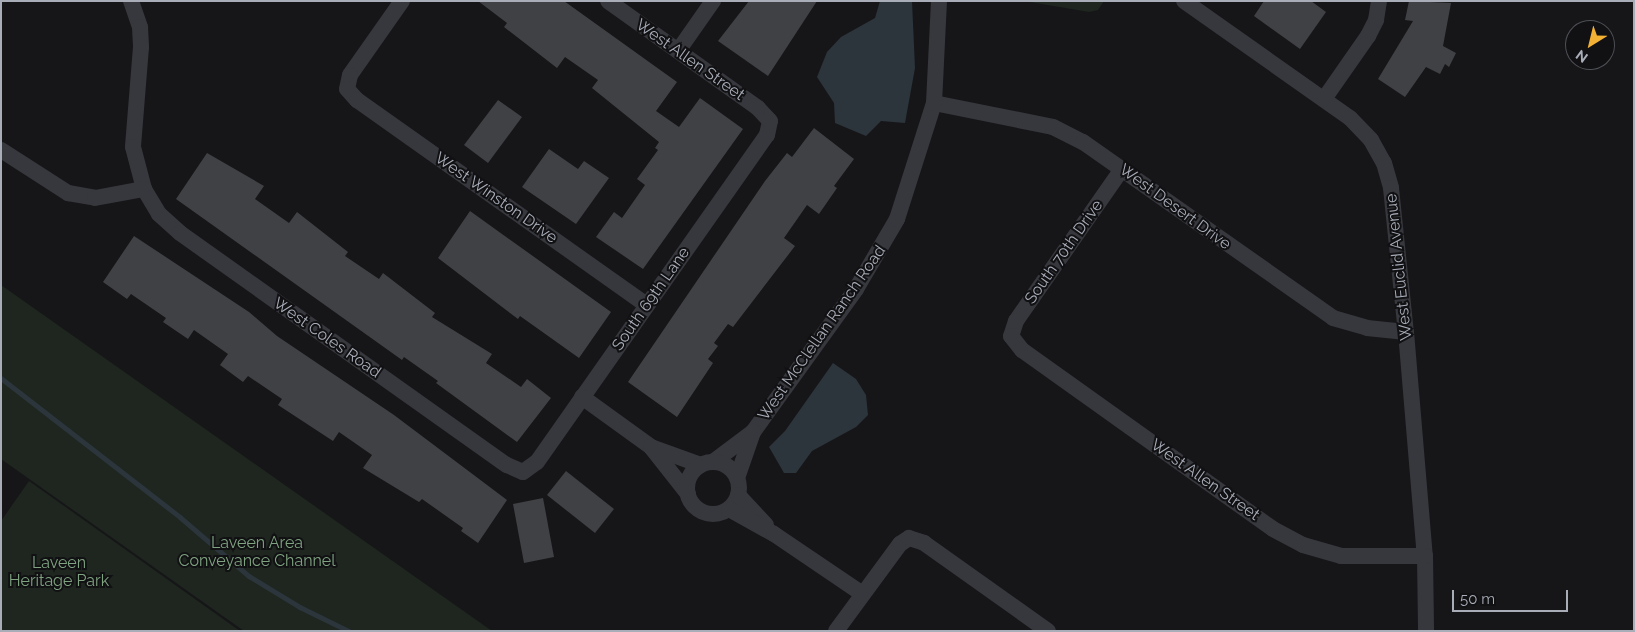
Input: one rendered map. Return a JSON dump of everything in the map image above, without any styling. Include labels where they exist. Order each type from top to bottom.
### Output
[{"type":"street","name":"West Coles Road","points":[[131,1],[140,27],[133,147],[144,189],[159,214],[180,233],[507,465],[523,472]]},
{"type":"street","name":"West Winston Drive","points":[[402,1],[350,75],[347,88],[357,100],[647,305]]},
{"type":"street","name":"West Allen Street","points":[[608,1],[758,108],[770,120]]},
{"type":"street","points":[[678,51],[713,1]]},
{"type":"street","name":"West McClellan Ranch Road","points":[[753,432],[876,258],[897,219],[912,180],[934,103],[939,1]]},
{"type":"street","name":"West Euclid Avenue","points":[[1184,1],[1350,118],[1366,135],[1384,163],[1391,188],[1406,332],[1426,556],[1426,631]]},
{"type":"street","points":[[1324,99],[1368,36],[1376,20],[1379,1]]},
{"type":"street","name":"West Desert Drive","points":[[934,103],[1053,127],[1084,142],[1333,318],[1367,328],[1406,332]]},
{"type":"street","name":"South 69th Lane","points":[[523,472],[537,462],[767,135],[770,120]]},
{"type":"street","points":[[1,150],[68,193],[94,198],[144,189]]},
{"type":"street","name":"South 70th Drive","points":[[1011,336],[1016,321],[1122,170]]},
{"type":"street","name":"West Allen Street","points":[[1011,336],[1022,350],[1273,529],[1302,544],[1341,556],[1426,556]]},
{"type":"street","points":[[582,397],[652,447],[688,494],[696,508],[704,512],[721,513],[729,509],[738,495],[737,478],[753,432]]},
{"type":"street","points":[[688,494],[689,477],[753,432]]},
{"type":"street","points":[[652,447],[707,463],[726,465],[737,478]]},
{"type":"street","points":[[738,495],[774,534]]},
{"type":"street","points":[[729,509],[774,534],[861,593]]},
{"type":"street","points":[[836,631],[861,593],[900,544],[909,538],[924,543],[1048,631]]},
{"type":"green space","points":[[1024,1],[1104,1],[1098,10],[1089,12]]},
{"type":"green space","name":"Laveen Area Conveyance Channel","points":[[1,285],[492,631],[244,631],[1,459]]},
{"type":"green space","name":"Laveen Heritage Park","points":[[29,481],[240,631],[1,631],[1,521]]},
{"type":"shaded area","points":[[880,1],[912,1],[915,68],[905,123],[881,121],[866,136],[835,123],[834,103],[817,77],[827,52],[841,37],[875,18]]},
{"type":"shaded area","points":[[833,363],[856,379],[866,395],[868,415],[856,427],[812,451],[796,473],[784,473],[769,447],[785,431]]},
{"type":"building","points":[[478,1],[564,1],[677,82],[656,111],[679,127],[700,98],[743,129],[643,269],[596,237],[614,212],[622,218],[645,185],[637,179],[658,150],[655,148],[659,142],[592,88],[598,80],[565,57],[557,68],[504,27],[507,23]]},
{"type":"building","points":[[749,1],[817,1],[768,76],[718,41]]},
{"type":"building","points":[[1264,1],[1311,1],[1326,12],[1300,49],[1254,16]]},
{"type":"building","points":[[1409,1],[1451,3],[1443,46],[1456,53],[1449,67],[1445,64],[1440,74],[1426,67],[1405,97],[1378,79],[1413,21],[1405,20]]},
{"type":"building","points":[[498,100],[522,117],[488,163],[464,145]]},
{"type":"building","points":[[814,128],[854,159],[834,186],[837,188],[819,214],[807,205],[784,238],[795,246],[733,327],[728,324],[714,343],[718,346],[708,359],[713,363],[677,417],[628,382],[765,181],[787,153],[792,157]]},
{"type":"building","points":[[549,149],[578,169],[584,161],[609,178],[576,224],[522,187]]},
{"type":"building","points":[[207,153],[264,186],[255,199],[289,223],[297,212],[348,252],[345,256],[379,279],[383,273],[435,313],[432,317],[492,354],[486,363],[521,387],[527,379],[551,398],[517,442],[436,383],[438,381],[404,357],[402,360],[176,199]]},
{"type":"building","points":[[470,211],[611,312],[579,358],[520,316],[518,319],[438,258]]},
{"type":"building","points":[[134,236],[249,312],[277,336],[394,415],[507,500],[478,543],[461,531],[463,528],[422,499],[419,502],[363,468],[372,455],[339,432],[333,441],[278,405],[282,399],[248,376],[243,382],[220,365],[228,354],[194,330],[188,339],[163,322],[166,318],[131,294],[127,299],[103,282]]},
{"type":"building","points":[[566,471],[614,509],[595,533],[547,495]]},
{"type":"building","points":[[543,498],[554,557],[524,563],[513,504]]},
{"type":"waterway","points":[[1,378],[180,517],[249,576],[300,607],[349,631]]}]
